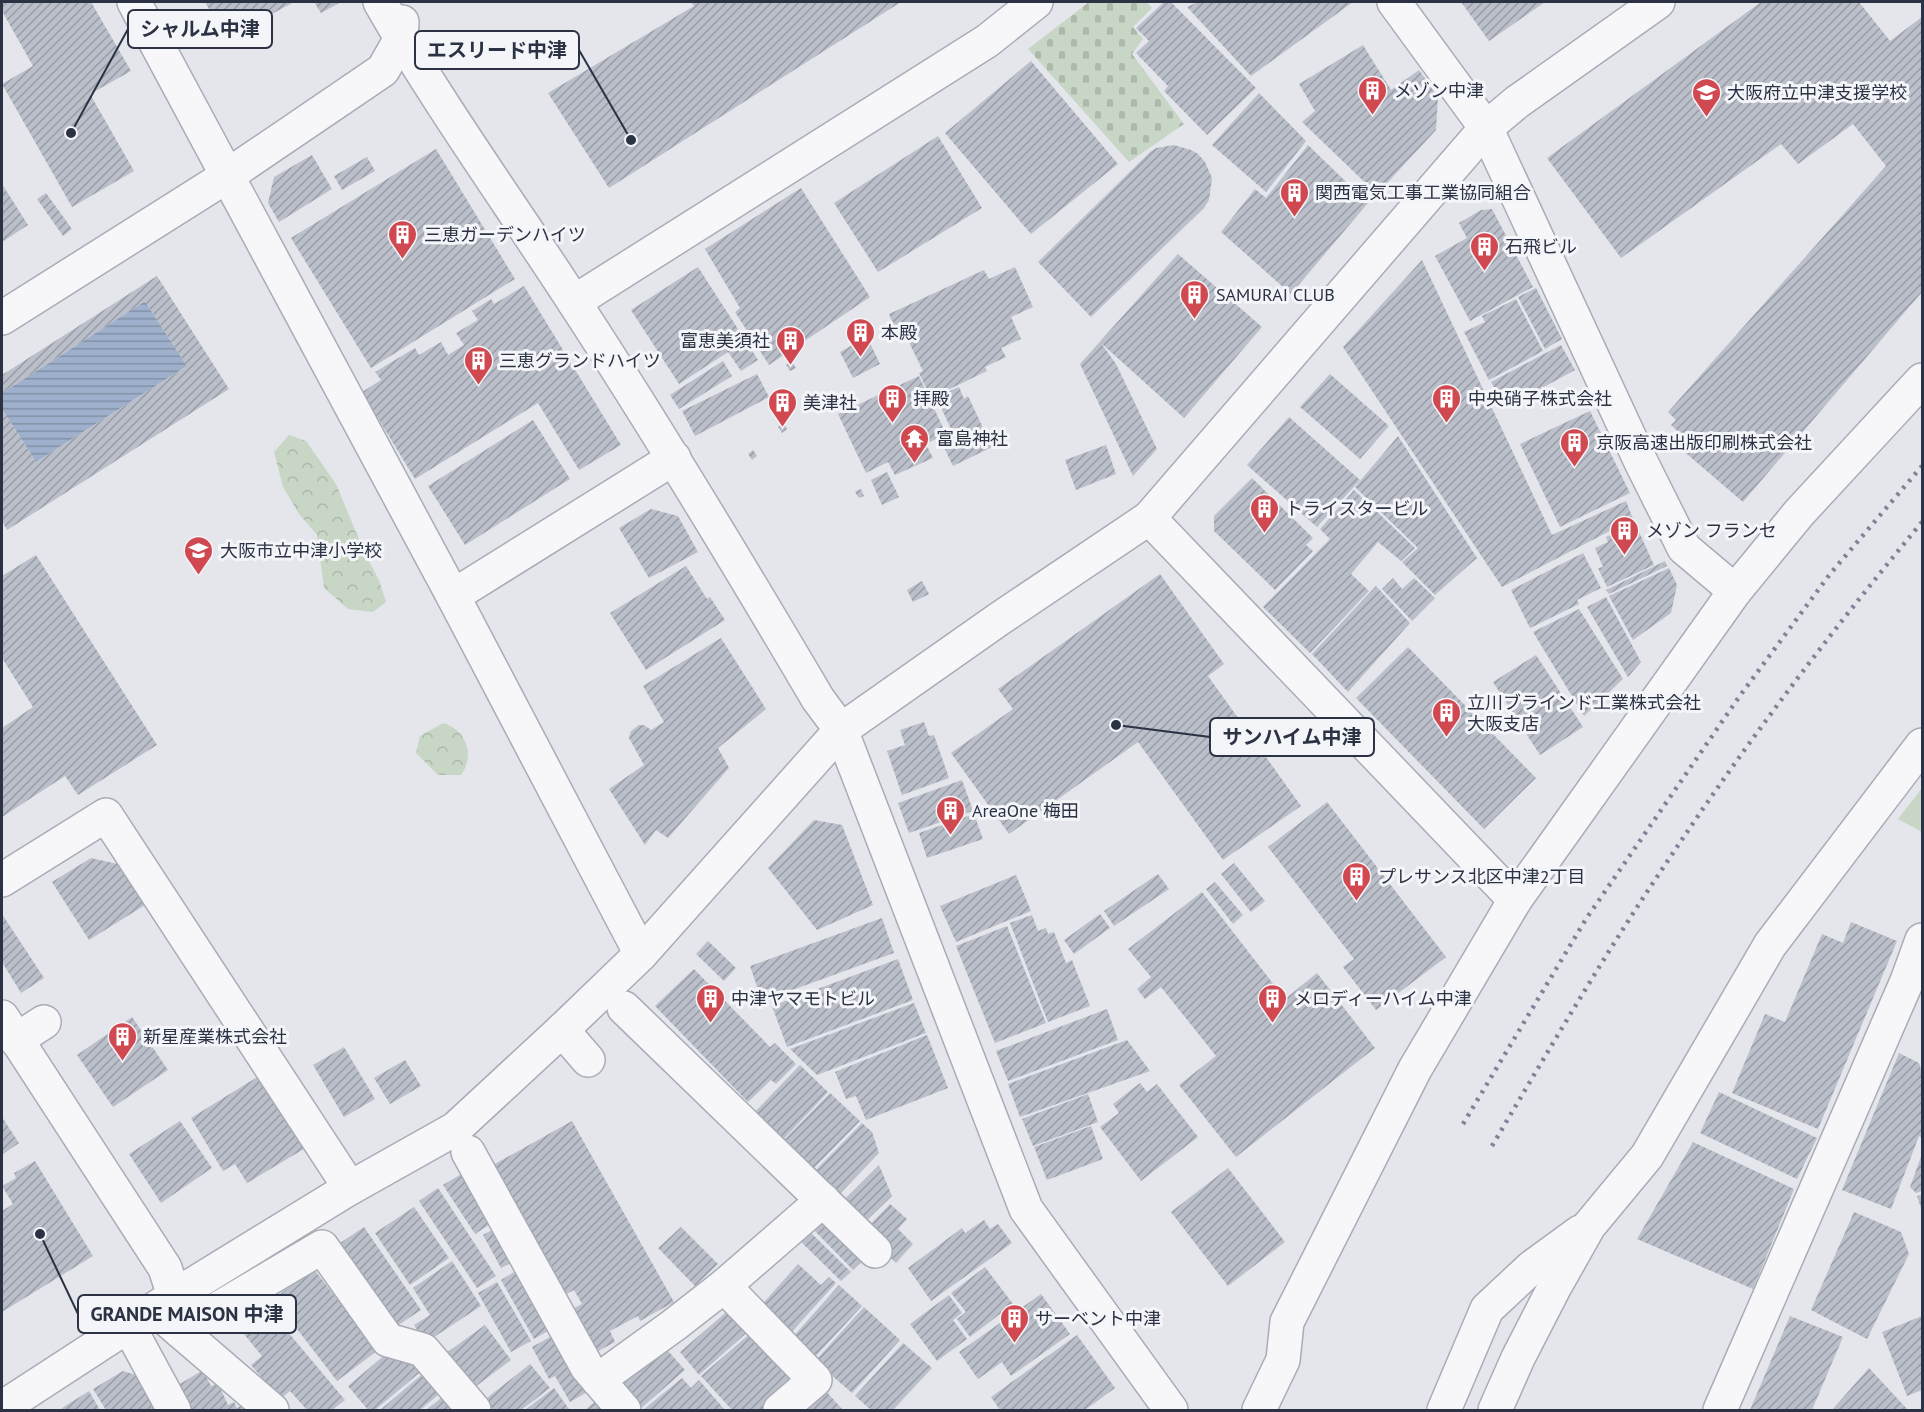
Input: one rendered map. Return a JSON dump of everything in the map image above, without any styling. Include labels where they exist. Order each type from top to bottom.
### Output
[{"type":"street","points":[[134,2],[453,596],[641,954]]},
{"type":"street","points":[[380,2],[435,93],[674,458],[818,699],[841,730],[1026,1209],[1171,1410]]},
{"type":"street","points":[[2,318],[227,176],[383,70],[401,38],[404,2]]},
{"type":"street","points":[[574,302],[987,41],[1036,2]]},
{"type":"street","points":[[1394,2],[1486,128],[1641,462],[1684,548],[1735,591]]},
{"type":"street","points":[[2,1408],[350,1188],[454,1129],[641,954],[841,730],[1149,518],[1486,128],[1517,102],[1658,2]]},
{"type":"street","points":[[1259,1410],[1283,1360],[1287,1322],[1292,1311],[1415,1069],[1515,900],[1735,591],[1799,513],[1923,380]]},
{"type":"street","points":[[453,596],[674,458]]},
{"type":"street","points":[[1149,518],[1515,900]]},
{"type":"street","points":[[1495,1410],[1518,1358],[1589,1226],[1647,1156],[1770,945],[1923,745]]},
{"type":"street","points":[[2,880],[106,815],[350,1188]]},
{"type":"street","points":[[1720,1410],[1918,999],[1923,940]]},
{"type":"street","points":[[624,1008],[875,1251]]},
{"type":"street","points":[[44,1022],[9,1029],[165,1268],[153,1311],[174,1410]]},
{"type":"street","points":[[562,1030],[588,1060]]},
{"type":"street","points":[[468,1152],[587,1367],[624,1410]]},
{"type":"street","points":[[598,1380],[724,1286],[823,1200]]},
{"type":"street","points":[[1444,1410],[1487,1309],[1532,1266],[1589,1226]]},
{"type":"street","points":[[180,1331],[322,1247],[388,1340],[423,1350],[474,1410]]},
{"type":"street","points":[[724,1286],[815,1380],[780,1410]]},
{"type":"street","points":[[153,1311],[180,1331],[272,1410]]},
{"type":"green space","points":[[1089,2],[1147,2],[1152,8],[1133,27],[1143,39],[1132,54],[1184,124],[1129,162],[1028,49]]},
{"type":"green space","points":[[289,435],[306,441],[336,484],[365,554],[379,580],[386,602],[373,612],[348,609],[324,588],[317,535],[299,514],[283,487],[274,452]]},
{"type":"green space","points":[[443,723],[458,731],[466,744],[467,760],[461,775],[438,775],[416,753],[420,736]]},
{"type":"green space","points":[[1922,788],[1922,832],[1898,819]]},
{"type":"water","points":[[145,301],[187,366],[36,462],[2,409],[2,393]]},
{"type":"building","points":[[2,2],[91,2],[131,71],[90,94],[134,171],[72,207],[2,84],[33,66],[2,11]]},
{"type":"building","points":[[205,2],[294,2],[226,39]]},
{"type":"building","points":[[314,2],[341,2],[321,13]]},
{"type":"building","points":[[691,2],[901,2],[609,188],[548,93],[694,6]]},
{"type":"building","points":[[1164,2],[1171,2],[1256,88],[1207,135],[1164,91],[1168,86],[1136,53],[1149,41],[1136,28]]},
{"type":"building","points":[[1198,2],[1353,2],[1251,76],[1187,7]]},
{"type":"building","points":[[1461,2],[1545,2],[1489,41]]},
{"type":"building","points":[[1761,2],[1859,2],[1890,41],[1922,17],[1922,292],[1743,502],[1681,449],[1688,441],[1671,425],[1676,420],[1668,412],[1886,166],[1853,124],[1798,164],[1781,144],[1621,258],[1547,158]]},
{"type":"building","name":"メゾン中津","points":[[1363,45],[1391,90],[1419,70],[1438,97],[1436,130],[1377,194],[1302,122],[1315,111],[1299,84]]},
{"type":"building","points":[[1031,61],[1118,164],[1031,234],[945,133]]},
{"type":"building","points":[[1259,93],[1306,141],[1266,192],[1212,145]]},
{"type":"building","points":[[938,136],[982,208],[878,272],[834,203]]},
{"type":"building","points":[[1174,145],[1191,150],[1205,162],[1212,178],[1209,200],[1204,208],[1091,317],[1038,262],[1150,152],[1156,148]]},
{"type":"building","name":"関西電気工事工業協同組合","points":[[1308,145],[1368,203],[1291,294],[1221,232],[1255,189],[1266,198]]},
{"type":"building","name":"三恵ガーデンハイツ","points":[[436,149],[515,279],[371,368],[291,238]]},
{"type":"building","points":[[312,155],[332,189],[279,222],[268,203],[274,177]]},
{"type":"building","points":[[367,157],[375,171],[342,190],[334,176]]},
{"type":"building","points":[[2,184],[28,225],[2,242]]},
{"type":"building","points":[[801,188],[870,297],[769,365],[735,312],[740,308],[705,249]]},
{"type":"building","points":[[46,193],[72,229],[63,236],[37,199]]},
{"type":"building","name":"石飛ビル","points":[[1492,209],[1533,287],[1470,321],[1435,256],[1467,238],[1459,223],[1481,210]]},
{"type":"building","points":[[1178,254],[1262,327],[1184,418],[1101,343],[1116,364],[1157,449],[1133,476],[1080,364]]},
{"type":"building","name":"中央硝子株式会社","points":[[1422,260],[1552,535],[1626,501],[1633,519],[1502,587],[1343,347]]},
{"type":"building","points":[[698,267],[758,360],[741,371],[728,352],[679,384],[631,310]]},
{"type":"building","points":[[1015,267],[1033,307],[1011,317],[1021,339],[1001,348],[1006,357],[985,367],[987,371],[931,398],[919,373],[923,371],[902,328],[896,331],[889,314],[984,270],[989,279]]},
{"type":"building","points":[[157,276],[229,389],[7,530],[2,521],[2,409],[36,462],[187,366],[145,301],[2,393],[2,375]]},
{"type":"building","name":"三恵グランドハイツ","points":[[524,286],[621,445],[579,470],[538,403],[415,479],[362,392],[381,380],[375,372],[415,348],[419,355],[441,342],[448,355],[464,345],[456,333],[478,320],[472,311],[491,299],[494,304]]},
{"type":"building","points":[[1536,288],[1562,339],[1545,349],[1518,297]]},
{"type":"building","points":[[1516,299],[1543,351],[1489,380],[1464,332],[1485,322],[1482,316]]},
{"type":"building","name":"本殿","points":[[867,337],[880,364],[853,378],[840,352]]},
{"type":"building","points":[[1561,345],[1575,370],[1505,408],[1491,382]]},
{"type":"building","points":[[723,361],[732,376],[679,409],[670,395]]},
{"type":"building","name":"富恵美須社","points":[[792,362],[796,368],[790,371],[786,365]]},
{"type":"building","points":[[757,374],[769,397],[695,436],[682,411]]},
{"type":"building","points":[[1330,374],[1389,426],[1360,459],[1300,407]]},
{"type":"building","name":"拝殿","points":[[919,376],[946,434],[926,444],[933,458],[895,475],[888,462],[866,473],[838,414]]},
{"type":"building","points":[[959,387],[964,399],[968,396],[992,447],[953,466],[940,439],[953,433],[936,397]]},
{"type":"building","name":"京阪高速出版印刷株式会社","points":[[1590,411],[1630,493],[1560,527],[1520,444]]},
{"type":"building","points":[[1289,417],[1360,480],[1317,527],[1247,465]]},
{"type":"building","points":[[533,420],[570,479],[465,545],[428,486]]},
{"type":"building","name":"美津社","points":[[784,423],[787,429],[782,433],[778,427]]},
{"type":"building","points":[[1398,436],[1477,558],[1435,595],[1402,562],[1418,548],[1355,487]]},
{"type":"building","points":[[1106,445],[1116,474],[1076,490],[1065,460]]},
{"type":"building","points":[[753,450],[757,456],[752,460],[748,454]]},
{"type":"building","points":[[887,472],[899,497],[882,505],[871,480]]},
{"type":"building","name":"トライスタービル","points":[[1252,478],[1313,538],[1306,545],[1313,551],[1275,590],[1214,531],[1214,516]]},
{"type":"building","points":[[861,489],[864,496],[859,498],[855,492]]},
{"type":"building","points":[[1354,490],[1415,548],[1401,561],[1378,542],[1351,574],[1369,591],[1310,653],[1263,607],[1330,539],[1320,529]]},
{"type":"building","points":[[651,509],[678,516],[698,552],[649,578],[619,528]]},
{"type":"building","name":"メゾン フランセ","points":[[1635,523],[1654,565],[1607,587],[1598,568],[1603,567],[1595,548],[1608,542],[1606,537]]},
{"type":"building","points":[[1583,553],[1601,588],[1577,600],[1579,604],[1530,628],[1511,590]]},
{"type":"building","points":[[36,555],[157,745],[78,795],[65,776],[2,817],[2,728],[33,707],[2,658],[2,576]]},
{"type":"building","points":[[1665,561],[1667,566],[1609,594],[1606,590]]},
{"type":"building","points":[[686,566],[707,599],[710,597],[725,620],[646,670],[610,613]]},
{"type":"building","points":[[1669,568],[1677,585],[1671,613],[1633,640],[1609,596]]},
{"type":"building","points":[[1160,574],[1224,664],[1208,676],[1301,806],[1223,860],[1138,742],[1009,834],[951,753],[1013,709],[998,689]]},
{"type":"building","points":[[1393,578],[1402,589],[1414,578],[1435,598],[1412,621],[1382,589]]},
{"type":"building","points":[[922,581],[929,594],[913,602],[907,590]]},
{"type":"building","points":[[1376,586],[1410,623],[1348,692],[1312,654]]},
{"type":"building","points":[[1606,597],[1641,662],[1628,677],[1587,607]]},
{"type":"building","points":[[1579,609],[1623,679],[1584,716],[1533,632]]},
{"type":"building","points":[[721,638],[766,709],[718,748],[729,768],[668,838],[656,830],[645,845],[609,789],[644,765],[629,738],[631,731],[639,725],[644,725],[651,730],[664,722],[643,686]]},
{"type":"building","name":"立川ブラインド工業株式会社 大阪支店","points":[[1408,647],[1536,778],[1484,829],[1356,698]]},
{"type":"building","points":[[1536,655],[1583,727],[1540,755],[1493,682]]},
{"type":"building","points":[[924,722],[929,736],[934,735],[949,778],[902,795],[887,751],[905,745],[900,730]]},
{"type":"building","points":[[962,780],[973,811],[909,833],[898,803]]},
{"type":"building","name":"プレサンス北区中津2丁目","points":[[1327,802],[1446,957],[1376,1010],[1343,967],[1354,959],[1268,847]]},
{"type":"building","name":"AreaOne 梅田","points":[[974,814],[983,839],[927,858],[919,833]]},
{"type":"building","points":[[814,820],[842,825],[873,905],[817,930],[768,868]]},
{"type":"building","points":[[91,858],[126,866],[150,902],[89,940],[52,882]]},
{"type":"building","points":[[1234,863],[1265,901],[1251,912],[1221,874]]},
{"type":"building","points":[[1158,874],[1169,889],[1114,926],[1104,911]]},
{"type":"building","points":[[1016,875],[1031,911],[956,942],[940,906]]},
{"type":"building","points":[[1215,882],[1243,915],[1233,924],[1206,889]]},
{"type":"building","name":"メロディーハイム中津","points":[[1202,892],[1285,999],[1317,973],[1375,1048],[1236,1157],[1179,1085],[1216,1056],[1161,987],[1145,999],[1137,989],[1151,977],[1128,949]]},
{"type":"building","points":[[2,914],[44,978],[21,993],[2,962]]},
{"type":"building","points":[[1100,914],[1110,928],[1074,954],[1064,940]]},
{"type":"building","points":[[1032,915],[1038,931],[1046,928],[1048,934],[1054,932],[1066,963],[1072,960],[1090,1006],[1048,1022],[1010,923]]},
{"type":"building","points":[[882,918],[894,953],[762,1001],[750,966]]},
{"type":"building","points":[[1851,922],[1897,941],[1818,1129],[1732,1093],[1765,1014],[1785,1022],[1822,934],[1843,943]]},
{"type":"building","points":[[1007,926],[1046,1023],[995,1043],[956,946]]},
{"type":"building","points":[[708,941],[736,968],[724,981],[696,954]]},
{"type":"building","points":[[898,959],[913,1000],[787,1047],[772,1006]]},
{"type":"building","name":"中津ヤマモトビル","points":[[694,969],[770,1047],[775,1043],[796,1064],[776,1084],[771,1080],[748,1102],[655,1006]]},
{"type":"building","points":[[914,1003],[926,1033],[817,1075],[790,1049]]},
{"type":"building","points":[[1107,1009],[1118,1040],[1008,1081],[996,1051]]},
{"type":"building","name":"新星産業株式会社","points":[[132,1017],[168,1070],[113,1107],[77,1055]]},
{"type":"building","points":[[927,1035],[948,1088],[866,1120],[856,1096],[846,1099],[835,1072]]},
{"type":"building","points":[[1127,1040],[1150,1071],[1020,1117],[1008,1084]]},
{"type":"building","points":[[344,1047],[375,1099],[344,1117],[313,1065]]},
{"type":"building","points":[[1899,1053],[1919,1063],[1922,1073],[1922,1138],[1919,1136],[1891,1209],[1842,1190]]},
{"type":"building","points":[[405,1060],[421,1086],[390,1104],[374,1078]]},
{"type":"building","points":[[800,1065],[828,1092],[777,1146],[748,1119]]},
{"type":"building","points":[[259,1076],[304,1149],[247,1183],[235,1164],[223,1171],[191,1118]]},
{"type":"building","points":[[1140,1083],[1147,1092],[1157,1084],[1198,1137],[1141,1181],[1100,1127],[1119,1113],[1113,1104]]},
{"type":"building","points":[[1719,1092],[1817,1138],[1797,1179],[1700,1133]]},
{"type":"building","points":[[830,1093],[860,1121],[808,1174],[779,1145]]},
{"type":"building","points":[[1088,1094],[1098,1122],[1033,1146],[1022,1119]]},
{"type":"building","points":[[2,1117],[19,1143],[2,1155]]},
{"type":"building","points":[[180,1121],[212,1168],[161,1203],[129,1154]]},
{"type":"building","points":[[572,1121],[674,1302],[640,1321],[638,1316],[610,1331],[615,1342],[591,1355],[567,1312],[582,1304],[574,1290],[559,1298],[486,1169]]},
{"type":"building","points":[[862,1123],[872,1132],[879,1153],[834,1200],[810,1176]]},
{"type":"building","points":[[1091,1126],[1103,1159],[1047,1180],[1034,1147]]},
{"type":"building","points":[[1693,1142],[1794,1189],[1753,1289],[1637,1239]]},
{"type":"building","points":[[1922,1154],[1922,1191],[1916,1193],[1910,1187]]},
{"type":"building","points":[[35,1161],[93,1256],[2,1312],[2,1211],[13,1204],[2,1186],[16,1178],[14,1173]]},
{"type":"building","points":[[879,1165],[892,1196],[861,1226],[840,1204]]},
{"type":"building","points":[[1228,1168],[1285,1242],[1228,1286],[1171,1212]]},
{"type":"building","points":[[463,1173],[495,1221],[475,1234],[443,1185]]},
{"type":"building","points":[[438,1188],[496,1276],[477,1288],[419,1201]]},
{"type":"building","points":[[1922,1195],[1922,1211],[1917,1196]]},
{"type":"building","points":[[890,1204],[907,1219],[898,1229],[913,1244],[896,1263],[863,1232]]},
{"type":"building","points":[[414,1207],[449,1258],[410,1285],[375,1233]]},
{"type":"building","points":[[825,1211],[869,1255],[853,1270],[810,1226]]},
{"type":"building","points":[[1854,1212],[1901,1232],[1909,1254],[1867,1339],[1811,1310]]},
{"type":"building","points":[[984,1220],[990,1229],[998,1224],[1012,1243],[931,1301],[908,1268],[962,1228],[965,1233]]},
{"type":"building","points":[[499,1226],[517,1260],[501,1268],[483,1235]]},
{"type":"building","points":[[364,1227],[421,1310],[394,1328],[337,1245]]},
{"type":"building","points":[[681,1227],[718,1264],[695,1286],[658,1248]]},
{"type":"building","points":[[808,1230],[851,1272],[841,1281],[799,1240]]},
{"type":"building","points":[[452,1261],[481,1306],[425,1343],[414,1325],[430,1315],[413,1288]]},
{"type":"building","points":[[798,1264],[821,1285],[829,1277],[836,1283],[788,1336],[758,1309]]},
{"type":"building","points":[[985,1267],[1013,1304],[970,1337],[957,1319],[966,1312],[951,1293]]},
{"type":"building","points":[[313,1268],[377,1351],[337,1381],[274,1299]]},
{"type":"building","points":[[521,1268],[555,1327],[534,1339],[501,1280]]},
{"type":"building","points":[[497,1282],[531,1341],[511,1352],[478,1293]]},
{"type":"building","points":[[839,1285],[862,1306],[813,1359],[791,1339]]},
{"type":"building","name":"サーベント中津","points":[[1041,1294],[1070,1334],[1011,1376],[1002,1362],[978,1379],[959,1352]]},
{"type":"building","points":[[949,1295],[962,1313],[953,1320],[967,1339],[937,1361],[910,1324]]},
{"type":"building","points":[[266,1306],[345,1400],[332,1410],[307,1410],[290,1391],[280,1399],[251,1365],[262,1356],[239,1328]]},
{"type":"building","points":[[864,1307],[900,1340],[852,1393],[815,1361]]},
{"type":"building","points":[[731,1308],[750,1330],[699,1375],[680,1352]]},
{"type":"building","points":[[1790,1316],[1843,1337],[1812,1410],[1750,1410]]},
{"type":"building","points":[[1922,1316],[1922,1390],[1907,1396],[1882,1332]]},
{"type":"building","points":[[485,1325],[511,1360],[471,1390],[445,1354]]},
{"type":"building","points":[[753,1331],[800,1383],[769,1410],[732,1410],[701,1376]]},
{"type":"building","points":[[557,1333],[589,1391],[570,1402],[555,1376],[549,1379],[532,1347]]},
{"type":"building","points":[[1077,1335],[1115,1388],[1085,1410],[1000,1410],[991,1397]]},
{"type":"building","points":[[661,1343],[685,1370],[639,1410],[610,1386]]},
{"type":"building","points":[[903,1343],[932,1368],[893,1410],[871,1410],[855,1396]]},
{"type":"building","points":[[386,1354],[416,1360],[424,1369],[375,1410],[368,1410],[348,1386]]},
{"type":"building","points":[[530,1364],[550,1388],[521,1410],[489,1410],[482,1402]]},
{"type":"building","points":[[1869,1368],[1908,1410],[1832,1410]]},
{"type":"building","points":[[203,1370],[211,1386],[218,1383],[228,1405],[234,1402],[237,1408],[242,1405],[245,1410],[192,1410],[178,1385]]},
{"type":"building","points":[[123,1371],[136,1375],[156,1410],[106,1410],[93,1389]]},
{"type":"building","points":[[426,1371],[443,1391],[420,1410],[380,1410]]},
{"type":"building","points":[[682,1378],[691,1388],[699,1380],[725,1410],[643,1410]]},
{"type":"building","points":[[554,1388],[569,1409],[525,1410]]},
{"type":"building","points":[[823,1388],[843,1410],[797,1410]]},
{"type":"building","points":[[89,1391],[100,1410],[63,1410],[62,1408]]},
{"type":"building","points":[[446,1394],[460,1410],[426,1410]]},
{"type":"building","points":[[601,1397],[612,1410],[585,1410]]},
{"type":"railway","points":[[1463,1124],[1586,919],[1739,697],[1830,574],[1922,466]]},
{"type":"railway","points":[[1492,1146],[1602,963],[1700,813],[1792,686],[1922,522]]},
{"type":"place","name":"メゾン中津","points":[[1373,116]]},
{"type":"place","name":"大阪府立中津支援学校","points":[[1706,118]]},
{"type":"place","name":"シャルム中津","points":[[71,133]]},
{"type":"place","name":"エスリード中津","points":[[631,140]]},
{"type":"place","name":"関西電気工事工業協同組合","points":[[1294,218]]},
{"type":"place","name":"三恵ガーデンハイツ","points":[[403,260]]},
{"type":"place","name":"石飛ビル","points":[[1484,272]]},
{"type":"place","name":"SAMURAI CLUB","points":[[1195,320]]},
{"type":"place","name":"本殿","points":[[860,358]]},
{"type":"place","name":"富恵美須社","points":[[791,366]]},
{"type":"place","name":"三恵グランドハイツ","points":[[478,386]]},
{"type":"place","name":"拝殿","points":[[892,424]]},
{"type":"place","name":"中央硝子株式会社","points":[[1447,424]]},
{"type":"place","name":"美津社","points":[[782,428]]},
{"type":"place","name":"富島神社","points":[[915,464]]},
{"type":"place","name":"京阪高速出版印刷株式会社","points":[[1575,468]]},
{"type":"place","name":"トライスタービル","points":[[1264,534]]},
{"type":"place","name":"メゾン フランセ","points":[[1625,556]]},
{"type":"place","name":"大阪市立中津小学校","points":[[199,576]]},
{"type":"place","name":"サンハイム中津","points":[[1116,725]]},
{"type":"place","name":"立川ブラインド工業株式会社 大阪支店","points":[[1446,738]]},
{"type":"place","name":"AreaOne 梅田","points":[[951,836]]},
{"type":"place","name":"プレサンス北区中津2丁目","points":[[1357,902]]},
{"type":"place","name":"中津ヤマモトビル","points":[[710,1024]]},
{"type":"place","name":"メロディーハイム中津","points":[[1273,1024]]},
{"type":"place","name":"新星産業株式会社","points":[[122,1062]]},
{"type":"place","name":"GRANDE MAISON 中津","points":[[40,1234]]},
{"type":"place","name":"サーベント中津","points":[[1014,1344]]}]
